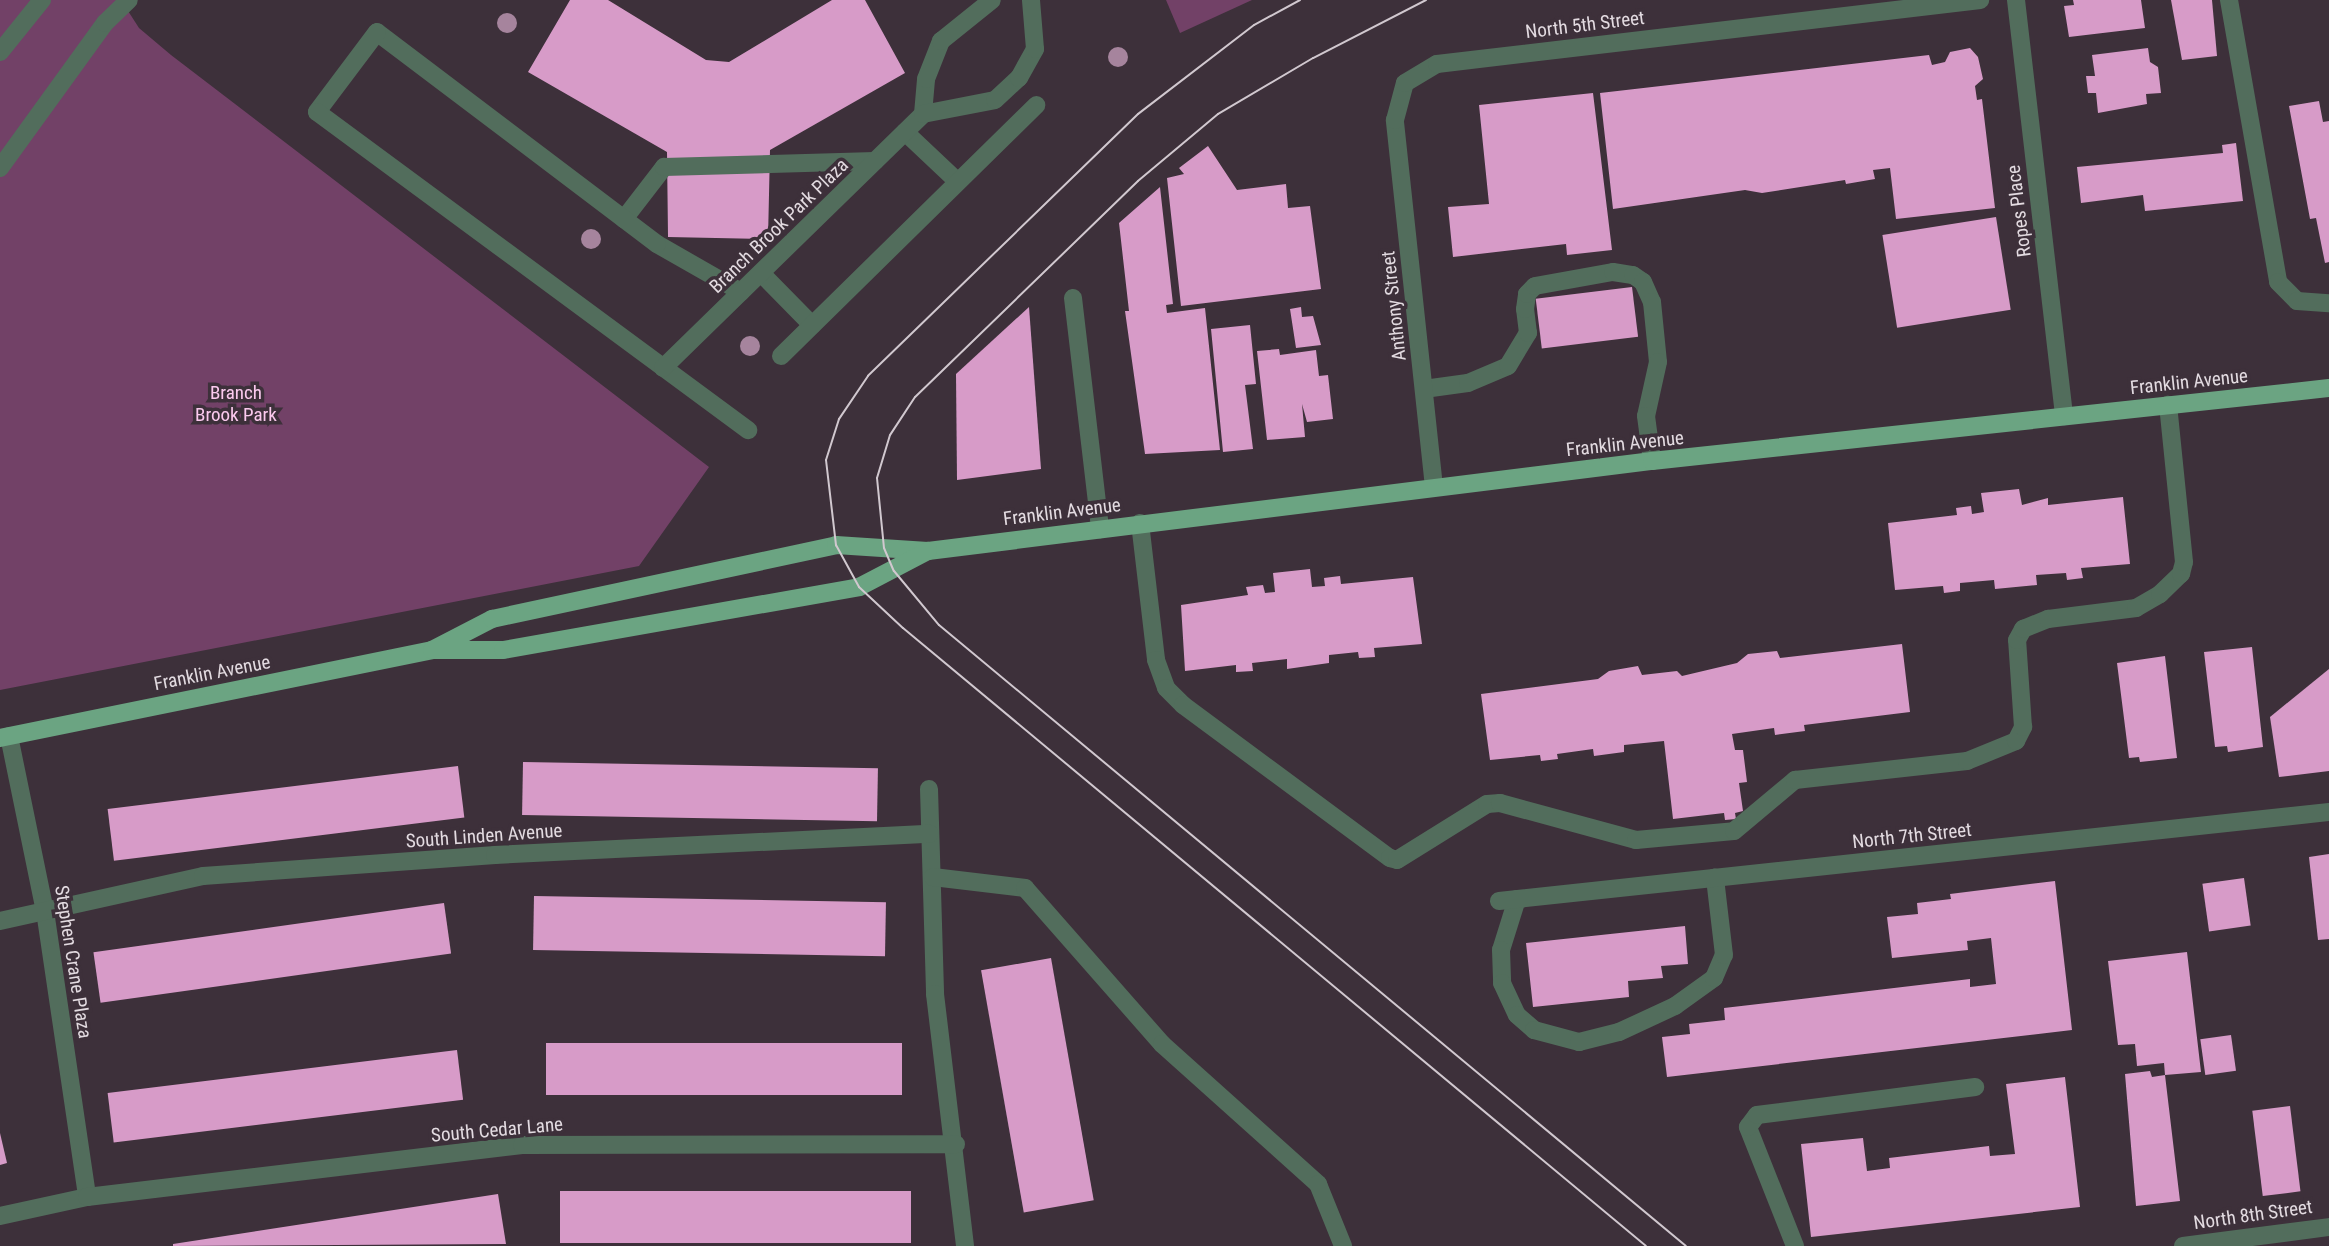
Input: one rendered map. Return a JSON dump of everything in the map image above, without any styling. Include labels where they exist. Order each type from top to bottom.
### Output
[{"type":"main road","name":"Franklin Avenue","points":[[432,650],[492,619],[836,545],[928,551],[1652,461],[2329,388]]},
{"type":"main road","name":"Franklin Avenue","points":[[5,737],[432,650],[503,650],[859,587],[928,551]]},
{"type":"street","points":[[0,51],[42,0]]},
{"type":"street","points":[[0,169],[105,23],[129,0]]},
{"type":"street","points":[[992,0],[941,40],[926,79],[923,114],[995,100],[1020,78],[1035,49],[1031,0]]},
{"type":"street","name":"North 5th Street","points":[[1395,120],[1405,83],[1437,64],[1980,0]]},
{"type":"street","name":"Ropes Place","points":[[2016,0],[2064,416]]},
{"type":"street","points":[[2230,0],[2278,282],[2297,300],[2329,303]]},
{"type":"street","points":[[741,292],[657,244],[377,32],[317,112],[748,430]]},
{"type":"street","points":[[781,356],[1036,104]]},
{"type":"street","name":"Branch Brook Park Plaza","points":[[663,368],[923,114]]},
{"type":"street","name":"Anthony Street","points":[[1395,120],[1434,487]]},
{"type":"street","points":[[905,132],[957,181]]},
{"type":"street","points":[[624,219],[664,167],[875,161]]},
{"type":"street","points":[[1424,389],[1468,383],[1508,366],[1528,333],[1525,309],[1527,294],[1535,286],[1613,272],[1633,275],[1643,282],[1652,302],[1658,362],[1646,416],[1652,461]]},
{"type":"street","points":[[761,273],[812,325]]},
{"type":"street","points":[[1073,298],[1100,529]]},
{"type":"street","points":[[1140,523],[1156,660],[1166,688],[1390,858],[1397,860],[1487,804],[1500,803],[1636,840],[1734,831],[1795,780],[1967,761],[2016,741],[2023,727],[2017,640],[2023,629],[2048,619],[2136,608],[2160,594],[2182,574],[2184,562],[2168,405]]},
{"type":"street","name":"Stephen Crane Plaza","points":[[5,737],[45,911],[87,1197]]},
{"type":"street","points":[[929,789],[935,994],[956,1144],[965,1246]]},
{"type":"street","name":"North 7th Street","points":[[1499,901],[2329,812]]},
{"type":"street","name":"South Linden Avenue","points":[[0,921],[203,876],[495,855],[929,834]]},
{"type":"street","points":[[933,877],[1024,888],[1162,1044],[1318,1184],[1343,1246]]},
{"type":"street","points":[[1517,899],[1501,950],[1502,983],[1517,1015],[1534,1030],[1579,1042],[1619,1032],[1675,1006],[1714,978],[1724,955],[1715,878]]},
{"type":"street","points":[[1795,1246],[1748,1127],[1757,1115],[1975,1087]]},
{"type":"street","name":"South Cedar Lane","points":[[0,1216],[87,1197],[522,1145],[956,1144]]},
{"type":"street","name":"North 8th Street","points":[[2183,1246],[2329,1227]]},
{"type":"green space","name":"Branch Brook Park","points":[[0,0],[121,0],[139,28],[171,55],[709,467],[639,566],[0,690]]},
{"type":"green space","points":[[1166,0],[1252,0],[1180,33]]},
{"type":"building","points":[[570,0],[608,0],[706,60],[729,62],[832,0],[865,0],[905,73],[770,150],[768,239],[668,237],[667,152],[528,72]]},
{"type":"building","points":[[2073,0],[2141,0],[2145,28],[2069,37],[2064,6],[2074,5]]},
{"type":"building","points":[[2171,0],[2212,0],[2217,56],[2182,60]]},
{"type":"building","points":[[1970,48],[1978,57],[1983,79],[1975,86],[1977,100],[1982,99],[1995,208],[1896,219],[1890,168],[1873,170],[1875,179],[1846,184],[1845,180],[1762,193],[1745,190],[1613,209],[1600,93],[1929,55],[1932,65],[1945,62],[1950,52]]},
{"type":"building","points":[[2148,48],[2150,62],[2158,67],[2161,93],[2146,94],[2147,104],[2098,113],[2096,93],[2088,93],[2086,76],[2095,76],[2092,55]]},
{"type":"building","points":[[1593,93],[1612,250],[1567,255],[1566,244],[1453,257],[1448,207],[1489,204],[1479,105]]},
{"type":"building","points":[[2319,101],[2323,122],[2329,121],[2329,262],[2325,263],[2316,218],[2310,219],[2289,106]]},
{"type":"building","points":[[2236,143],[2243,201],[2145,211],[2143,195],[2081,203],[2077,167],[2223,153],[2222,145]]},
{"type":"building","points":[[1208,146],[1237,190],[1286,184],[1288,208],[1310,206],[1321,289],[1181,306],[1167,178],[1184,174],[1179,168]]},
{"type":"building","points":[[1160,187],[1173,304],[1166,305],[1167,313],[1205,308],[1220,450],[1145,454],[1125,311],[1129,311],[1119,223]]},
{"type":"building","points":[[1996,217],[2011,310],[1897,328],[1882,235]]},
{"type":"building","points":[[1632,287],[1638,337],[1542,348],[1536,299]]},
{"type":"building","points":[[1029,307],[1041,469],[957,480],[956,374]]},
{"type":"building","points":[[1301,307],[1302,317],[1313,316],[1321,345],[1296,348],[1290,309]]},
{"type":"building","points":[[1250,325],[1256,384],[1245,385],[1253,449],[1223,452],[1211,329]]},
{"type":"building","points":[[1279,349],[1280,355],[1316,350],[1319,376],[1328,375],[1333,419],[1307,422],[1302,404],[1305,437],[1267,440],[1257,351]]},
{"type":"building","points":[[2019,489],[2022,505],[2048,498],[2048,505],[2123,497],[2130,564],[2081,568],[2083,578],[2067,580],[2066,573],[2036,575],[2037,585],[1995,589],[1994,580],[1960,583],[1960,591],[1944,593],[1943,586],[1895,590],[1888,523],[1957,515],[1956,508],[1971,506],[1972,514],[1984,512],[1981,493]]},
{"type":"building","points":[[1310,569],[1312,587],[1325,586],[1324,578],[1340,576],[1341,584],[1413,577],[1422,644],[1374,648],[1375,657],[1359,658],[1358,652],[1329,655],[1329,663],[1287,669],[1287,659],[1252,663],[1253,671],[1236,672],[1236,665],[1185,671],[1181,605],[1248,595],[1246,587],[1263,585],[1265,593],[1275,592],[1273,573]]},
{"type":"building","points":[[1902,644],[1910,712],[1804,725],[1805,731],[1775,735],[1774,728],[1732,734],[1735,750],[1743,750],[1747,782],[1739,783],[1743,811],[1735,813],[1736,819],[1725,820],[1724,813],[1673,819],[1664,741],[1624,745],[1624,752],[1594,756],[1593,749],[1557,754],[1558,759],[1541,761],[1540,755],[1490,760],[1481,694],[1598,679],[1609,671],[1638,666],[1642,675],[1677,671],[1682,676],[1737,663],[1748,654],[1777,651],[1780,658]]},
{"type":"building","points":[[2252,647],[2263,747],[2228,752],[2227,746],[2215,747],[2204,652]]},
{"type":"building","points":[[2165,656],[2177,758],[2140,762],[2139,757],[2129,758],[2117,663]]},
{"type":"building","points":[[2329,669],[2329,771],[2279,777],[2270,717]]},
{"type":"building","points":[[523,762],[878,768],[877,821],[522,815]]},
{"type":"building","points":[[458,766],[464,818],[114,861],[108,809]]},
{"type":"building","points":[[2329,854],[2329,939],[2318,940],[2309,857]]},
{"type":"building","points":[[2244,878],[2251,926],[2209,931],[2202,884]]},
{"type":"building","points":[[2055,881],[2072,1030],[1667,1077],[1662,1037],[1690,1034],[1689,1024],[1725,1020],[1724,1008],[1970,979],[1970,987],[1996,984],[1991,938],[1967,941],[1968,950],[1892,958],[1887,917],[1918,914],[1917,903],[1951,899],[1950,894]]},
{"type":"building","points":[[534,896],[886,902],[885,956],[533,950]]},
{"type":"building","points":[[444,903],[451,954],[101,1003],[93,952]]},
{"type":"building","points":[[1685,926],[1688,964],[1661,966],[1663,978],[1628,981],[1629,997],[1533,1007],[1526,943]]},
{"type":"building","points":[[2187,952],[2201,1072],[2165,1075],[2164,1063],[2137,1066],[2135,1044],[2118,1045],[2108,961]]},
{"type":"building","points":[[1051,958],[1094,1200],[1024,1213],[981,970]]},
{"type":"building","points":[[2231,1035],[2236,1071],[2205,1075],[2200,1039]]},
{"type":"building","points":[[546,1043],[902,1043],[902,1095],[546,1095]]},
{"type":"building","points":[[457,1050],[463,1100],[114,1143],[108,1093]]},
{"type":"building","points":[[2150,1071],[2152,1077],[2165,1075],[2180,1201],[2136,1206],[2125,1074]]},
{"type":"building","points":[[2065,1077],[2080,1207],[1811,1237],[1801,1144],[1863,1138],[1867,1171],[1890,1168],[1889,1158],[1989,1146],[1990,1156],[2015,1154],[2006,1084]]},
{"type":"building","points":[[2290,1106],[2300,1191],[2263,1196],[2252,1111]]},
{"type":"building","points":[[0,1133],[7,1163],[0,1165]]},
{"type":"building","points":[[560,1191],[911,1191],[911,1243],[560,1243]]},
{"type":"building","points":[[498,1194],[506,1244],[173,1246],[173,1244]]},
{"type":"tram line","points":[[1300,0],[1254,25],[1138,114],[868,376],[839,419],[826,460],[836,545],[859,587],[903,628],[1646,1246]]},
{"type":"tram line","points":[[1426,0],[1313,58],[1218,114],[1138,181],[915,397],[890,435],[877,478],[884,548],[894,571],[939,625],[1686,1246]]}]
